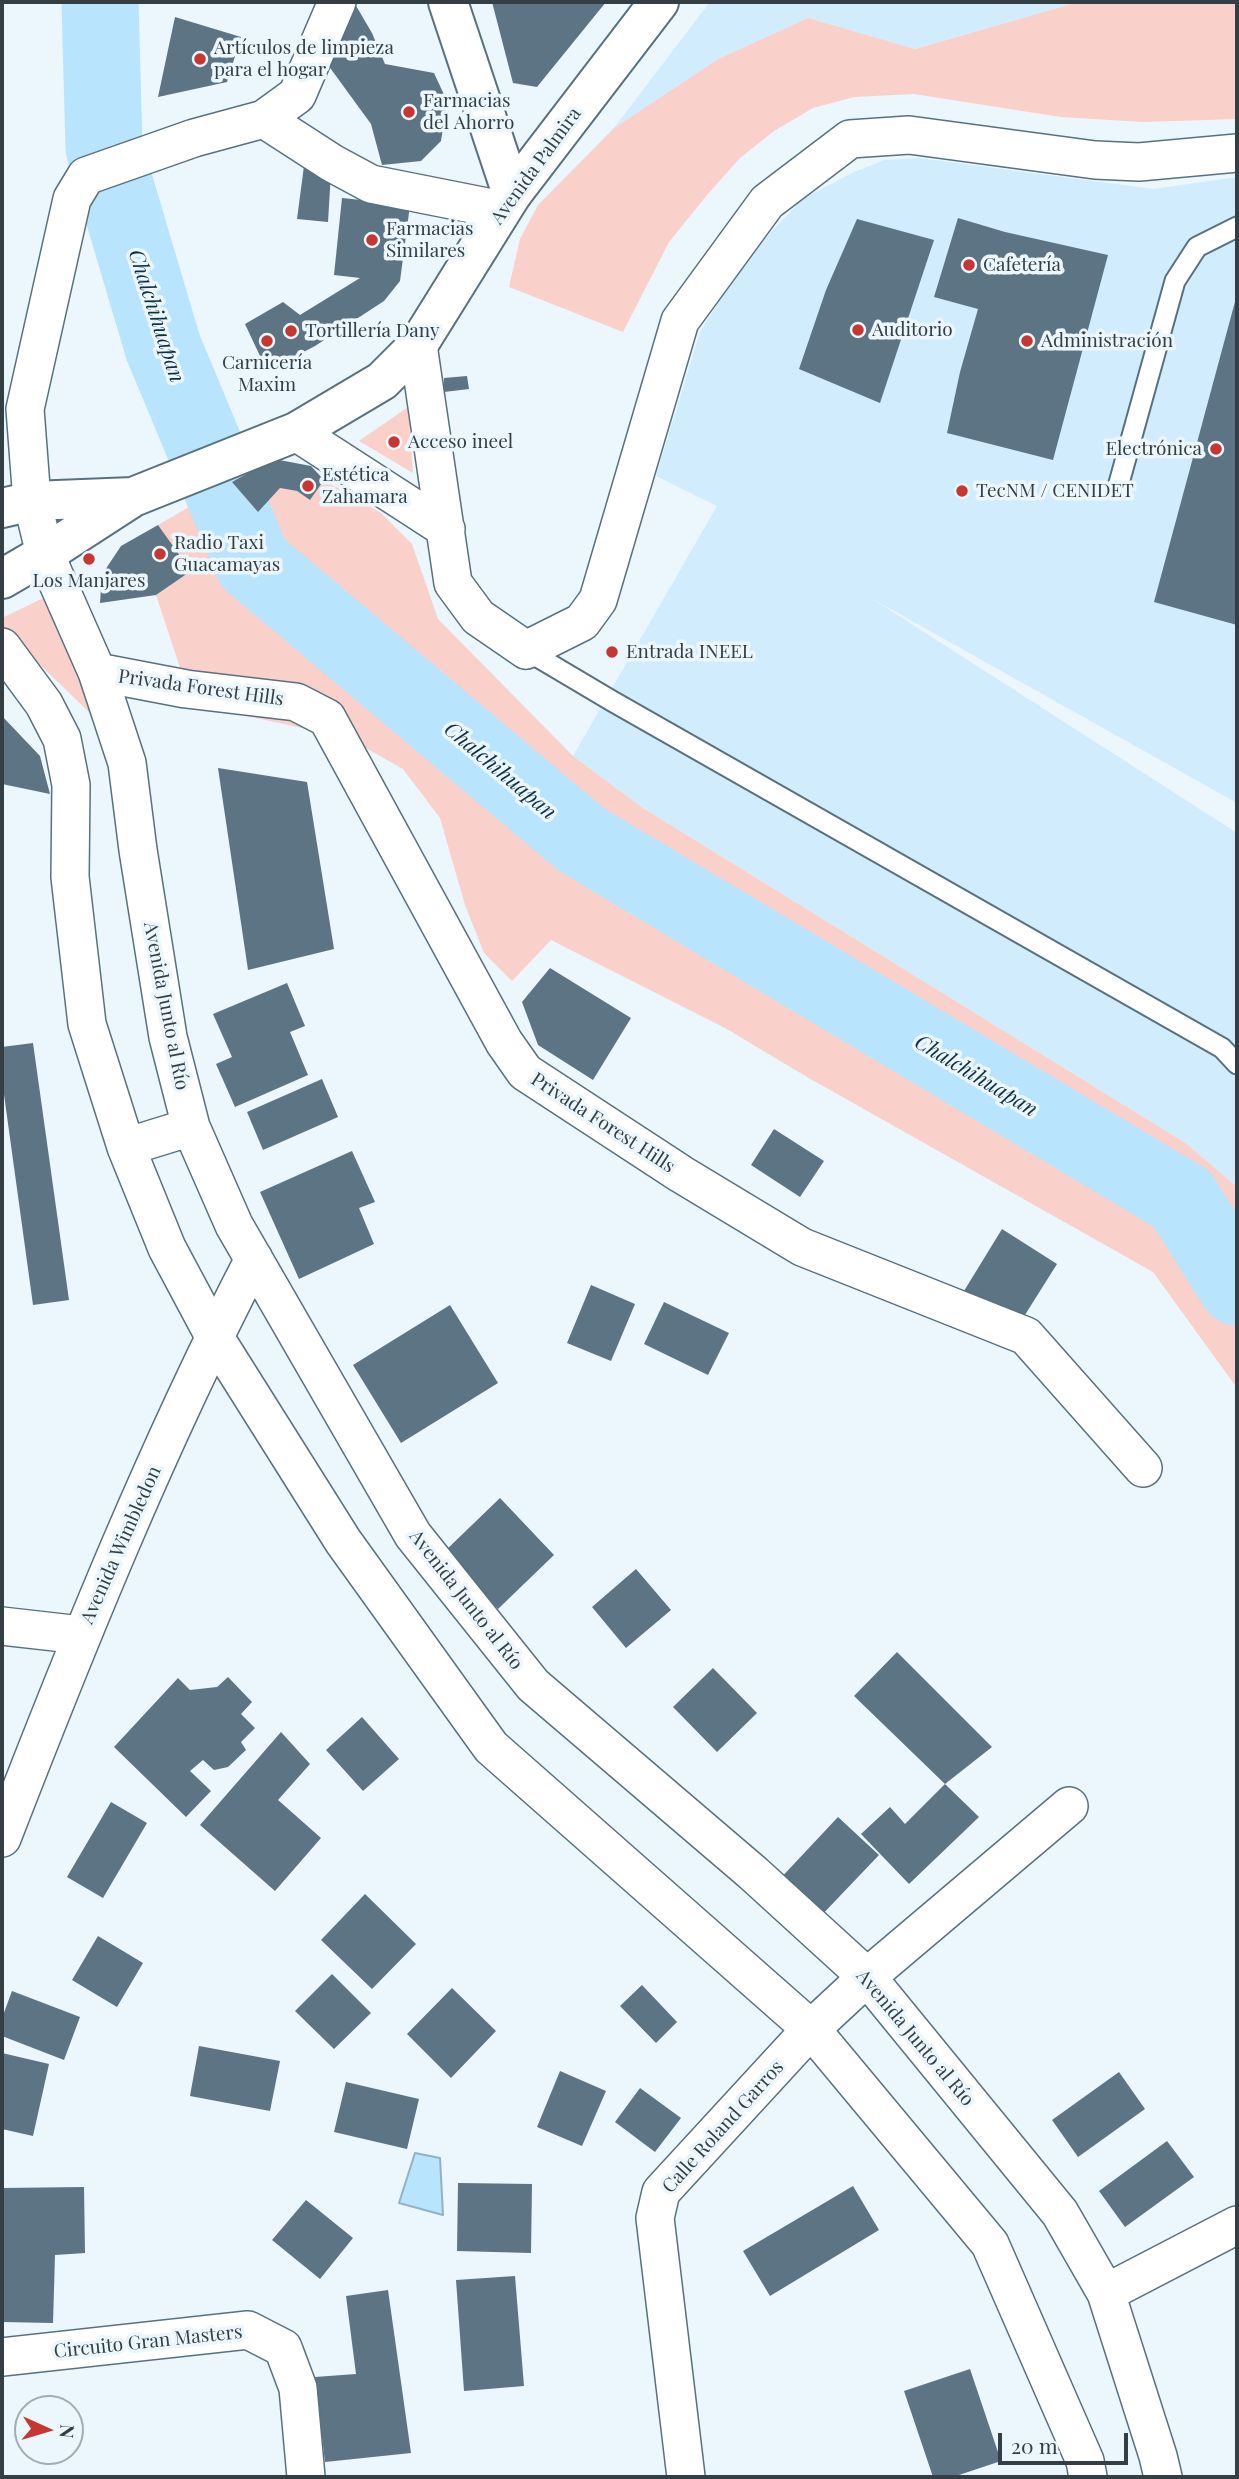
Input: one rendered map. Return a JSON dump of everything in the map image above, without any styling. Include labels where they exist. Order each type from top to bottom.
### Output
[{"type":"main road","points":[[448,2],[507,202]]},
{"type":"main road","name":"Avenida Palmira","points":[[147,492],[288,435],[382,381],[418,345],[507,202],[659,2]]},
{"type":"main road","points":[[17,504],[147,492]]},
{"type":"main road","points":[[2,579],[147,492]]},
{"type":"street","points":[[337,2],[297,95],[264,119],[332,163],[371,184],[507,202]]},
{"type":"street","name":"Avenida Junto al Río","points":[[264,119],[194,138],[86,176],[72,199],[25,409],[17,504],[46,554],[97,672],[127,763],[168,1037],[191,1127],[234,1225],[413,1535],[533,1685],[753,1873],[867,1977],[1060,2213],[1107,2293],[1163,2477]]},
{"type":"street","points":[[418,345],[453,583],[478,617],[526,650],[582,622],[598,600],[680,321],[767,202],[850,139],[909,135],[1094,160],[1128,161],[1237,153]]},
{"type":"street","points":[[288,435],[446,529]]},
{"type":"street","points":[[2,647],[44,704],[62,739],[71,785],[70,877],[88,1024],[125,1147],[167,1248],[214,1336],[343,1541],[491,1747],[811,2029],[990,2244],[1085,2461],[1088,2477]]},
{"type":"street","name":"Privada Forest Hills","points":[[97,672],[186,689],[296,702],[327,718],[504,1042],[525,1072],[681,1174],[802,1247],[1026,1336],[1143,1468]]},
{"type":"street","points":[[125,1147],[191,1127]]},
{"type":"street","name":"Avenida Wimbledon","points":[[2,1838],[81,1634],[214,1336],[254,1259]]},
{"type":"street","points":[[2,1626],[81,1634]]},
{"type":"street","name":"Calle Roland Garros","points":[[687,2477],[655,2218],[661,2192],[811,2029],[867,1977],[1069,1806]]},
{"type":"street","points":[[1107,2293],[1237,2225]]},
{"type":"street","name":"Circuito Gran Masters","points":[[2,2357],[248,2330],[283,2348],[298,2388],[306,2477]]},
{"type":"lane","points":[[1119,483],[1175,281],[1197,247],[1237,227]]},
{"type":"lane","points":[[526,650],[1222,1048],[1237,1063]]},
{"type":"shaded area","points":[[710,2],[1078,2],[914,49],[808,18],[718,59],[614,128]]},
{"type":"shaded area","points":[[1078,2],[1237,2],[1237,119],[1143,122],[1061,117],[914,94],[854,97],[813,108],[774,131],[740,158],[669,242],[623,332],[509,287],[520,239],[538,205],[614,128],[718,59],[808,18],[915,49]]},
{"type":"shaded area","points":[[918,158],[1154,189],[1237,177],[1237,803],[871,598],[1237,833],[1237,1187],[1187,1144],[643,808],[573,756],[717,506],[656,476],[700,332],[747,257],[804,198],[854,172],[885,160]]},
{"type":"shaded area","points":[[408,407],[413,473],[359,441]]},
{"type":"shaded area","points":[[324,480],[381,513],[412,544],[438,619],[573,756],[643,808],[1187,1144],[1237,1187],[1237,1388],[1153,1272],[725,1028],[551,940],[512,981],[484,953],[465,905],[440,818],[403,769],[348,738],[192,704],[156,595],[191,571],[158,525],[232,482],[258,511],[280,488],[297,491],[310,500]]},
{"type":"shaded area","points":[[56,592],[67,640],[92,715],[2,628],[2,618]]},
{"type":"shaded area","points":[[415,2153],[440,2158],[443,2215],[399,2203]]},
{"type":"building","points":[[492,2],[606,2],[537,87],[513,83]]},
{"type":"building","name":"Farmacias del Ahorro","points":[[355,4],[372,33],[385,64],[434,73],[447,101],[441,141],[421,161],[382,165],[371,124],[328,65]]},
{"type":"building","name":"Artículos de limpieza para el hogar","points":[[175,17],[241,37],[227,82],[158,97]]},
{"type":"building","points":[[304,166],[331,172],[328,222],[297,219]]},
{"type":"building","points":[[342,198],[410,205],[400,281],[384,301],[315,346],[267,371],[245,324],[283,302],[300,315],[360,278],[334,275]]},
{"type":"building","name":"Administración","points":[[958,218],[1005,232],[1108,255],[1053,460],[947,433],[960,372],[978,309],[934,297]]},
{"type":"building","name":"Auditorio","points":[[857,219],[934,240],[880,403],[799,369],[826,290]]},
{"type":"building","name":"Electrónica","points":[[1237,299],[1237,625],[1154,602]]},
{"type":"building","points":[[467,376],[469,389],[444,392],[444,378]]},
{"type":"building","points":[[274,459],[311,466],[324,480],[310,500],[297,491],[280,488],[258,512],[232,482]]},
{"type":"building","points":[[158,525],[191,571],[156,595],[100,603],[107,567],[121,546]]},
{"type":"building","points":[[2,716],[40,756],[50,794],[2,784]]},
{"type":"building","points":[[218,768],[307,782],[334,949],[248,970]]},
{"type":"building","points":[[550,968],[631,1018],[593,1080],[538,1045],[522,1002]]},
{"type":"building","points":[[287,983],[305,1026],[290,1032],[308,1075],[235,1107],[216,1064],[232,1057],[213,1014]]},
{"type":"building","points":[[33,1043],[69,1300],[33,1305],[2,1080],[2,1047]]},
{"type":"building","points":[[322,1079],[338,1117],[263,1150],[247,1112]]},
{"type":"building","points":[[774,1129],[824,1161],[800,1197],[751,1165]]},
{"type":"building","points":[[352,1151],[375,1202],[359,1208],[374,1244],[299,1279],[260,1192]]},
{"type":"building","points":[[1002,1229],[1057,1264],[1018,1326],[964,1291]]},
{"type":"building","points":[[591,1285],[635,1304],[611,1361],[567,1343]]},
{"type":"building","points":[[664,1302],[729,1333],[708,1375],[644,1344]]},
{"type":"building","points":[[450,1305],[498,1383],[401,1443],[353,1365]]},
{"type":"building","points":[[500,1498],[554,1555],[498,1609],[444,1552]]},
{"type":"building","points":[[636,1569],[671,1610],[626,1648],[592,1607]]},
{"type":"building","points":[[897,1652],[992,1747],[945,1784],[854,1696]]},
{"type":"building","points":[[713,1668],[757,1713],[717,1752],[673,1707]]},
{"type":"building","points":[[228,1677],[252,1702],[241,1714],[255,1728],[241,1742],[246,1750],[228,1767],[214,1770],[203,1760],[190,1771],[211,1791],[186,1817],[114,1747],[178,1678],[190,1690],[217,1687]]},
{"type":"building","points":[[362,1717],[399,1759],[363,1791],[326,1750]]},
{"type":"building","points":[[281,1732],[310,1764],[278,1800],[321,1838],[275,1891],[200,1825]]},
{"type":"building","points":[[945,1784],[979,1817],[909,1884],[861,1834],[890,1807],[905,1824]]},
{"type":"building","points":[[111,1802],[147,1823],[103,1898],[67,1877]]},
{"type":"building","points":[[838,1817],[879,1855],[818,1919],[778,1881]]},
{"type":"building","points":[[365,1894],[416,1944],[372,1989],[321,1940]]},
{"type":"building","points":[[98,1936],[143,1963],[117,2007],[72,1980]]},
{"type":"building","points":[[332,1974],[371,2013],[334,2049],[295,2011]]},
{"type":"building","points":[[642,1985],[677,2022],[656,2043],[620,2006]]},
{"type":"building","points":[[452,1988],[496,2031],[451,2078],[407,2034]]},
{"type":"building","points":[[12,1991],[80,2017],[64,2060],[2,2036],[2,2018]]},
{"type":"building","points":[[199,2046],[280,2061],[270,2111],[190,2096]]},
{"type":"building","points":[[2,2053],[49,2064],[33,2136],[2,2129]]},
{"type":"building","points":[[560,2071],[606,2091],[582,2146],[537,2127]]},
{"type":"building","points":[[1119,2072],[1145,2109],[1078,2157],[1052,2120]]},
{"type":"building","points":[[346,2082],[419,2099],[407,2149],[334,2132]]},
{"type":"building","points":[[640,2088],[681,2118],[655,2152],[615,2122]]},
{"type":"building","points":[[1167,2141],[1194,2177],[1125,2227],[1099,2191]]},
{"type":"building","points":[[458,2183],[532,2184],[531,2253],[457,2251]]},
{"type":"building","points":[[853,2186],[879,2230],[770,2296],[743,2251]]},
{"type":"building","points":[[84,2187],[85,2253],[55,2255],[53,2323],[2,2322],[2,2188]]},
{"type":"building","points":[[306,2200],[353,2238],[320,2279],[272,2240]]},
{"type":"building","points":[[515,2276],[524,2386],[464,2391],[456,2280]]},
{"type":"building","points":[[388,2290],[411,2453],[325,2462],[315,2377],[356,2374],[346,2296]]},
{"type":"building","points":[[970,2369],[1001,2461],[953,2477],[933,2477],[904,2391]]},
{"type":"waterway","name":"Chalchihuapan","points":[[100,2],[104,148],[163,347],[253,563],[582,840],[1182,1199],[1237,1287]]},
{"type":"place","name":"Artículos de limpieza para el hogar","points":[[200,59]]},
{"type":"place","name":"Farmacias del Ahorro","points":[[409,112]]},
{"type":"place","name":"Farmacias Similares","points":[[372,240]]},
{"type":"place","name":"Cafetería","points":[[969,265]]},
{"type":"place","name":"Auditorio","points":[[858,330]]},
{"type":"place","name":"Tortillería Dany","points":[[291,331]]},
{"type":"place","name":"Carnicería Maxim","points":[[267,341]]},
{"type":"place","name":"Administración","points":[[1027,341]]},
{"type":"place","name":"Acceso ineel","points":[[394,442]]},
{"type":"place","name":"Electrónica","points":[[1216,449]]},
{"type":"place","name":"Estética Zahamara","points":[[308,486]]},
{"type":"place","name":"TecNM / CENIDET","points":[[962,491]]},
{"type":"place","name":"Radio Taxi Guacamayas","points":[[160,554]]},
{"type":"place","name":"Los Manjares","points":[[89,559]]},
{"type":"place","name":"Entrada INEEL","points":[[612,652]]}]
